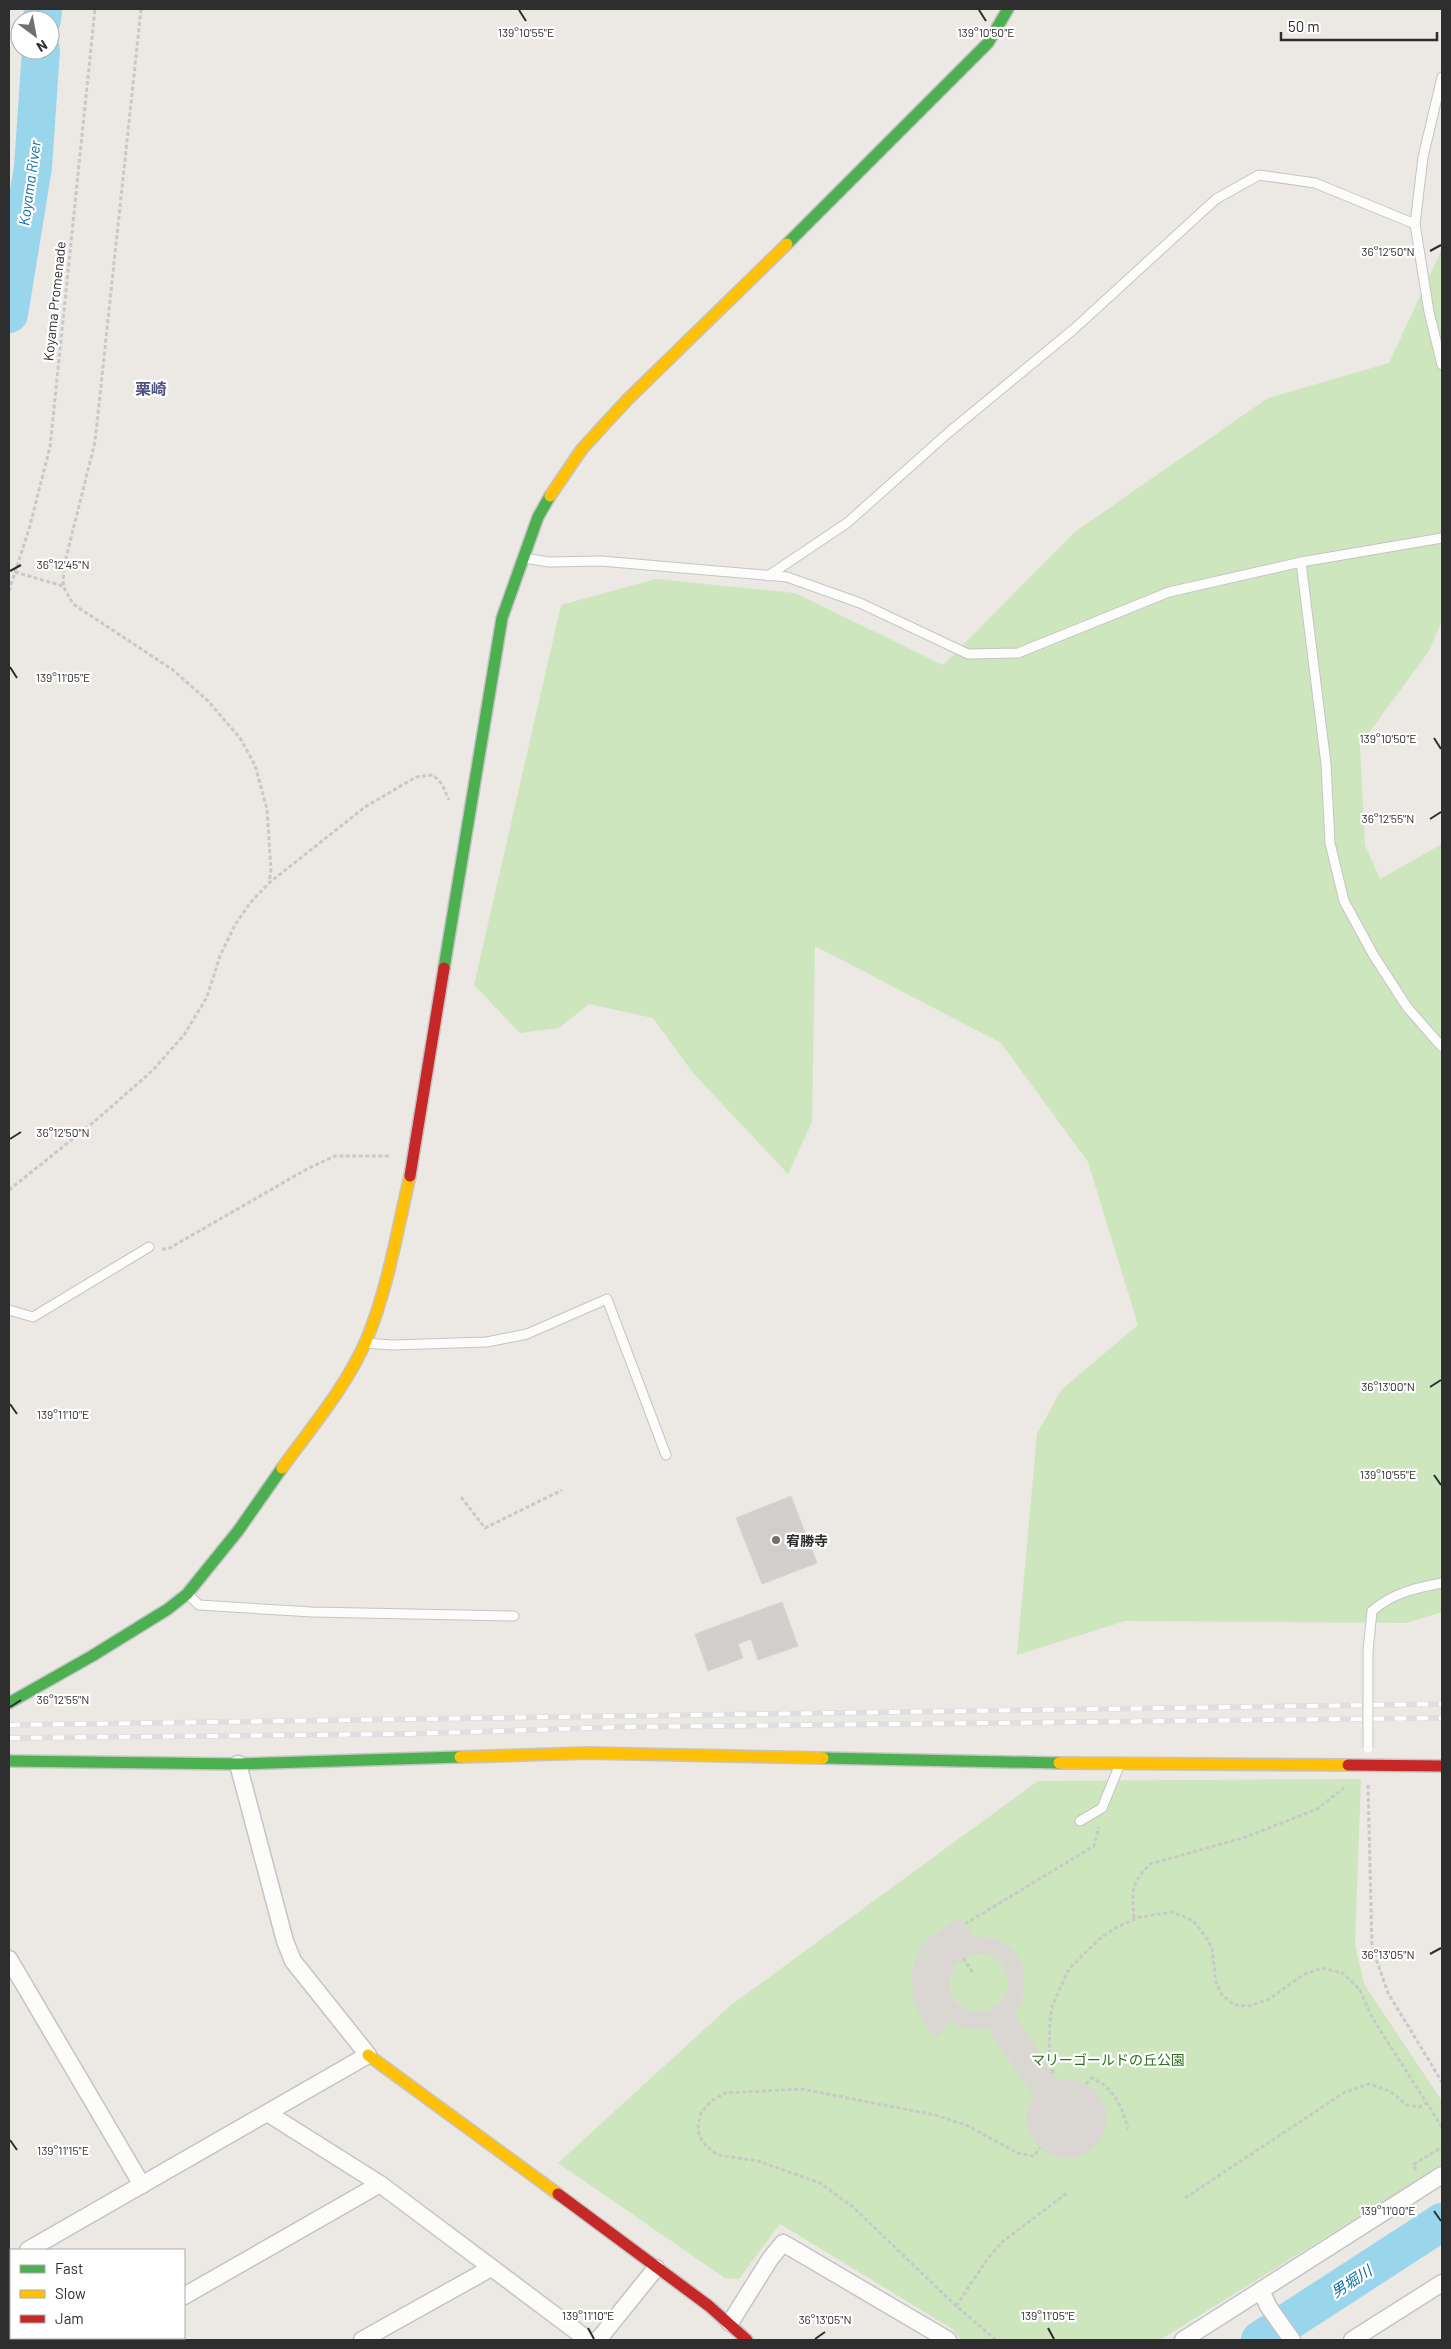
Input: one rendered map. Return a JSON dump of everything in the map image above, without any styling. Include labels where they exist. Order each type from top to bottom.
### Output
[{"type":"street","points":[[9,1703],[92,1656],[168,1609],[187,1594],[238,1531],[339,1388],[365,1342],[381,1302],[413,1157],[502,618],[522,557],[538,517],[555,486],[582,449],[627,400],[831,201],[988,43],[1008,9]]},
{"type":"street","points":[[9,1761],[238,1764],[588,1753],[1120,1764],[1442,1766]]},
{"type":"street","points":[[238,1764],[285,1941],[294,1961],[368,2055],[478,2137],[576,2206],[730,2322],[747,2340]]},
{"type":"street","points":[[9,1959],[142,2185]]},
{"type":"street","points":[[30,2249],[368,2055]]},
{"type":"street","points":[[268,2114],[380,2184],[588,2340]]},
{"type":"street","points":[[1183,2340],[1442,2175]]},
{"type":"street","points":[[185,2295],[380,2184]]},
{"type":"street","points":[[730,2322],[770,2259],[783,2243],[948,2340]]},
{"type":"street","points":[[362,2340],[491,2268]]},
{"type":"street","points":[[598,2340],[656,2268]]},
{"type":"street","points":[[1352,2340],[1442,2283]]},
{"type":"street","points":[[1261,2290],[1268,2306],[1292,2340]]},
{"type":"lane","points":[[1442,77],[1423,157],[1415,224],[1429,312],[1442,366]]},
{"type":"lane","points":[[768,576],[847,523],[948,434],[1074,329],[1216,199],[1259,175],[1315,183],[1415,224]]},
{"type":"lane","points":[[522,557],[549,562],[601,561],[787,577],[860,603],[968,654],[978,654],[1018,653],[1169,592],[1301,562],[1442,538]]},
{"type":"lane","points":[[1301,562],[1326,764],[1330,843],[1344,901],[1374,956],[1407,1007],[1442,1047]]},
{"type":"lane","points":[[9,1310],[33,1317],[149,1247]]},
{"type":"lane","points":[[365,1342],[392,1345],[487,1342],[527,1334],[606,1299],[666,1455]]},
{"type":"lane","points":[[1362,1766],[1368,1748],[1368,1651],[1372,1611],[1384,1600],[1408,1589],[1442,1583]]},
{"type":"lane","points":[[187,1594],[199,1605],[312,1612],[514,1616]]},
{"type":"lane","points":[[1080,1821],[1102,1808],[1120,1764]]},
{"type":"path","name":"Koyama Promenade","points":[[9,590],[50,447],[96,9]]},
{"type":"path","points":[[141,9],[95,442],[64,566],[63,586],[73,604],[173,670],[208,701],[240,738],[255,764],[267,809],[271,870],[269,883]]},
{"type":"path","points":[[15,572],[63,586]]},
{"type":"path","points":[[9,1190],[96,1121],[138,1083],[184,1035],[207,997],[220,956],[235,925],[250,903],[269,883],[298,862],[365,806],[416,778],[433,775],[442,784],[453,812],[467,821]]},
{"type":"path","points":[[149,1247],[168,1249],[307,1169],[335,1156],[413,1157]]},
{"type":"path","points":[[461,1497],[485,1528],[562,1490]]},
{"type":"path","points":[[1134,1918],[1132,1890],[1139,1876],[1150,1864],[1246,1837],[1317,1810],[1348,1784],[1362,1766]]},
{"type":"path","points":[[1362,1766],[1372,1947],[1388,1993],[1442,2082]]},
{"type":"path","points":[[964,1924],[1094,1846],[1099,1828]]},
{"type":"path","points":[[1053,2073],[1049,2055],[1052,2006],[1069,1969],[1098,1939],[1134,1918],[1172,1912],[1192,1920],[1212,1948],[1216,1983],[1222,1995],[1234,2005],[1250,2006],[1269,1999],[1303,1975],[1321,1968],[1343,1973],[1360,1990],[1373,2019],[1428,2102],[1442,2127]]},
{"type":"path","points":[[963,1958],[974,1974]]},
{"type":"path","points":[[1086,2084],[1091,2078],[1104,2083],[1123,2107],[1128,2128]]},
{"type":"path","points":[[1185,2198],[1345,2092],[1369,2084],[1390,2091],[1407,2105],[1419,2107],[1428,2102]]},
{"type":"path","points":[[996,2340],[956,2306],[853,2207],[820,2183],[758,2161],[718,2155],[706,2146],[699,2136],[698,2125],[701,2113],[710,2102],[725,2093],[802,2089],[934,2115],[966,2126],[1018,2153],[1034,2156],[1040,2148]]},
{"type":"path","points":[[956,2306],[986,2261],[1002,2242],[1067,2193]]},
{"type":"green space","points":[[1442,249],[1442,621],[1429,651],[1360,745],[1365,845],[1380,879],[1442,844],[1442,1612],[1406,1623],[1125,1621],[1017,1655],[1037,1434],[1061,1390],[1138,1325],[1088,1162],[1001,1043],[815,946],[812,1122],[788,1174],[693,1073],[653,1018],[589,1004],[559,1028],[520,1033],[474,985],[561,605],[656,579],[795,593],[943,665],[1076,531],[1268,398],[1389,363]]},
{"type":"green space","name":"マリーゴールドの丘公園","points":[[1361,1779],[1355,1944],[1364,1984],[1442,2101],[1442,2165],[1160,2340],[961,2340],[954,2330],[780,2224],[739,2279],[725,2278],[558,2163],[731,2005],[1038,1781]]},
{"type":"shaded area","points":[[961,1917],[972,1936],[994,1938],[1008,1946],[1018,1957],[1024,1972],[1025,1988],[1021,2003],[1014,2013],[1057,2079],[1071,2079],[1086,2084],[1095,2090],[1103,2102],[1107,2115],[1106,2128],[1100,2141],[1090,2151],[1079,2157],[1066,2159],[1042,2150],[1034,2141],[1028,2130],[1026,2117],[1033,2095],[988,2029],[969,2030],[949,2021],[938,2038],[924,2024],[913,1999],[912,1973],[919,1949],[929,1938]],"holes":[[[972,1954],[983,1954],[993,1957],[1001,1963],[1006,1972],[1007,1992],[1002,2001],[986,2011],[968,2011],[953,1999],[949,1981],[956,1964]]]},
{"type":"building","name":"宥勝寺","points":[[791,1496],[817,1563],[762,1584],[736,1518]]},
{"type":"building","points":[[782,1602],[798,1646],[758,1660],[751,1639],[738,1644],[743,1658],[708,1671],[695,1634]]},
{"type":"waterway","name":"Koyama River","points":[[9,314],[33,167],[40,60]]},
{"type":"waterway","name":"男堀川","points":[[1260,2340],[1442,2222]]},
{"type":"railway","points":[[9,1725],[1442,1704]]},
{"type":"railway","points":[[9,1738],[404,1734],[624,1727],[1442,1718]]},
{"type":"traffic: fast","points":[[787,244],[988,43],[1008,9]]},
{"type":"traffic: fast","points":[[444,968],[502,618],[538,517],[550,496]]},
{"type":"traffic: fast","points":[[9,1703],[92,1656],[168,1609],[187,1594],[238,1531],[282,1468]]},
{"type":"traffic: fast","points":[[9,1761],[238,1764],[460,1757]]},
{"type":"traffic: fast","points":[[823,1758],[1059,1763]]},
{"type":"traffic: slow","points":[[550,496],[582,449],[627,400],[787,244]]},
{"type":"traffic: slow","points":[[282,1468],[349,1375],[366,1341],[386,1280],[410,1176]]},
{"type":"traffic: slow","points":[[460,1757],[588,1753],[823,1758]]},
{"type":"traffic: slow","points":[[1059,1763],[1348,1765]]},
{"type":"traffic: slow","points":[[368,2055],[558,2194]]},
{"type":"traffic: jam","points":[[410,1176],[444,968]]},
{"type":"traffic: jam","points":[[1348,1765],[1442,1766]]},
{"type":"traffic: jam","points":[[558,2194],[709,2306],[747,2340]]},
{"type":"place","name":"宥勝寺","points":[[776,1540]]},
{"type":"district","name":"栗崎","points":[[151,388]]}]
